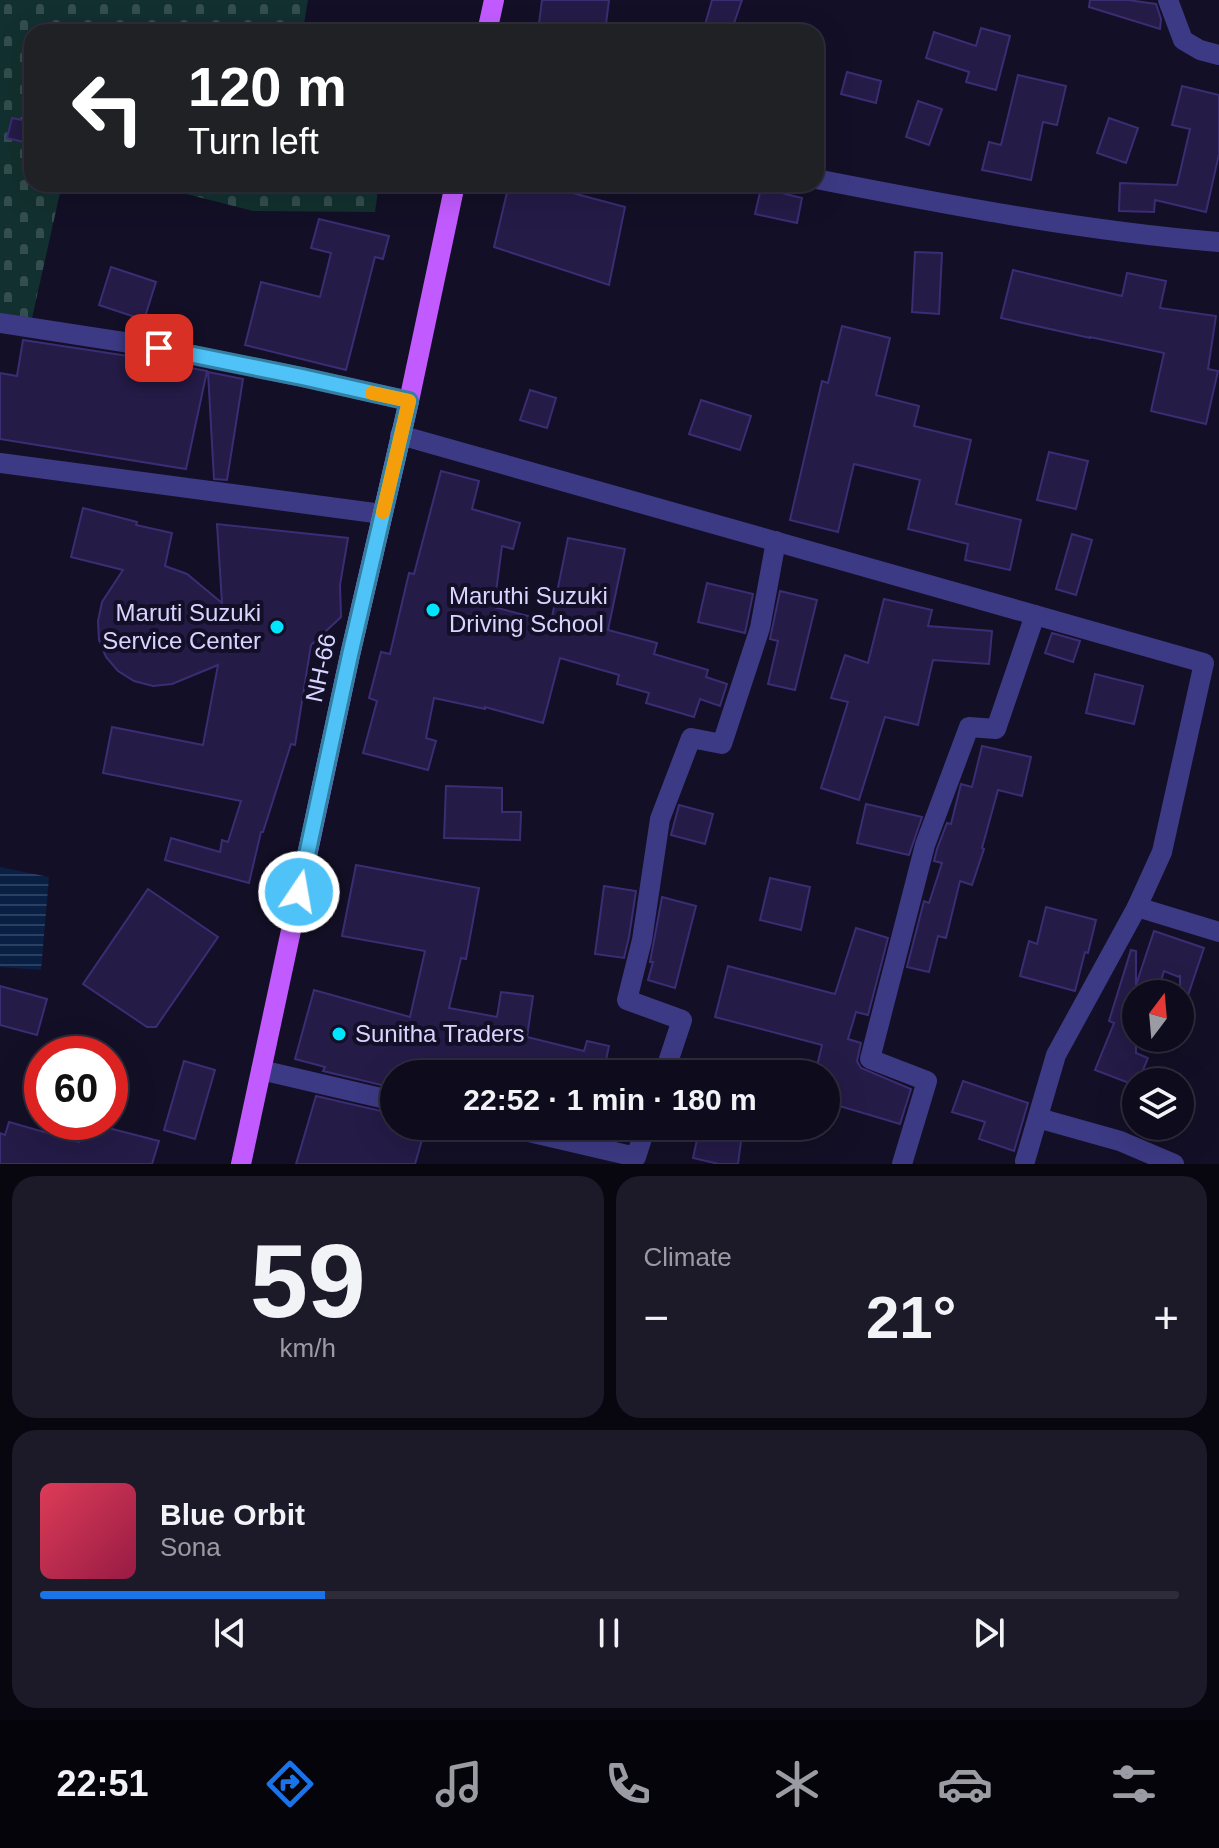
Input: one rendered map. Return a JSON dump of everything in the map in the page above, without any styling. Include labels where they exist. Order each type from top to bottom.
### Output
[{"type":"main road","points":[[489,24],[494,0]]},
{"type":"main road","name":"NH-66","points":[[241,1164],[346,671],[409,401],[453,192]]},
{"type":"street","points":[[1168,0],[1183,40],[1200,50],[1219,55]]},
{"type":"street","points":[[824,181],[981,211],[1219,242]]},
{"type":"street","points":[[0,323],[146,346],[409,401]]},
{"type":"street","points":[[400,435],[1204,663],[1162,852],[1137,907],[1056,1055],[1025,1161]]},
{"type":"street","points":[[0,463],[382,514]]},
{"type":"street","points":[[669,1060],[682,1020],[627,1000],[642,940],[660,819],[691,738],[722,744],[760,628],[776,541]]},
{"type":"street","points":[[902,1164],[927,1081],[870,1059],[925,845],[969,727],[996,729],[1035,615]]},
{"type":"street","points":[[1137,907],[1219,932]]},
{"type":"street","points":[[261,1070],[380,1098]]},
{"type":"street","points":[[1038,1118],[1120,1141],[1174,1164]]},
{"type":"street","points":[[563,1140],[636,1157],[641,1140]]},
{"type":"green space","points":[[0,0],[308,0],[304,24],[24,24],[24,192],[60,192],[32,318],[0,313]]},
{"type":"green space","points":[[178,192],[378,192],[375,212],[253,211]]},
{"type":"water","points":[[0,867],[49,877],[41,970],[0,967]]},
{"type":"building","points":[[542,0],[609,0],[606,24],[539,24]]},
{"type":"building","points":[[712,0],[742,0],[734,24],[705,24]]},
{"type":"building","points":[[1090,0],[1156,4],[1161,19],[1160,29],[1089,7]]},
{"type":"building","points":[[981,28],[1010,36],[996,90],[966,82],[969,72],[926,58],[934,32],[976,46]]},
{"type":"building","points":[[847,72],[881,81],[876,103],[841,94]]},
{"type":"building","points":[[1018,75],[1066,86],[1057,125],[1043,122],[1031,180],[982,170],[989,142],[1001,145]]},
{"type":"building","points":[[1182,86],[1219,95],[1219,154],[1206,212],[1155,200],[1154,212],[1119,211],[1120,183],[1177,185],[1190,129],[1172,125]]},
{"type":"building","points":[[918,101],[942,109],[929,145],[906,137]]},
{"type":"building","points":[[12,118],[24,120],[24,142],[7,138]]},
{"type":"building","points":[[1109,118],[1138,128],[1126,163],[1097,153]]},
{"type":"building","points":[[507,192],[569,192],[625,207],[609,285],[494,247]]},
{"type":"building","points":[[760,192],[777,192],[802,198],[797,223],[755,214]]},
{"type":"building","points":[[319,219],[389,236],[383,259],[375,257],[346,370],[245,345],[261,282],[320,297],[331,253],[311,248]]},
{"type":"building","points":[[915,252],[942,253],[939,314],[912,312]]},
{"type":"building","points":[[111,267],[156,282],[144,320],[99,305]]},
{"type":"building","points":[[1013,270],[1122,296],[1127,273],[1166,281],[1160,308],[1216,316],[1208,369],[1218,371],[1206,424],[1151,411],[1164,353],[1001,318]]},
{"type":"building","points":[[842,326],[890,338],[876,395],[919,406],[914,426],[971,440],[956,504],[1021,520],[1010,570],[965,560],[968,544],[908,529],[920,480],[854,464],[838,532],[790,520],[822,381],[828,383]]},
{"type":"building","points":[[23,340],[207,371],[186,469],[0,439],[0,373],[17,376]]},
{"type":"building","points":[[208,372],[243,379],[227,480],[214,479]]},
{"type":"building","points":[[530,390],[556,398],[547,428],[520,420]]},
{"type":"building","points":[[701,400],[751,416],[740,450],[689,434]]},
{"type":"building","points":[[1049,452],[1088,461],[1076,509],[1037,500]]},
{"type":"building","points":[[441,471],[479,481],[472,509],[520,523],[513,549],[502,546],[494,607],[551,622],[568,538],[625,549],[608,630],[657,643],[654,654],[708,670],[706,677],[727,684],[720,706],[700,699],[694,717],[646,703],[649,693],[617,684],[619,675],[560,658],[543,723],[485,707],[434,698],[426,738],[436,741],[428,770],[363,753],[377,701],[369,698],[381,652],[390,654],[409,573],[414,574]]},
{"type":"building","points":[[83,508],[172,533],[165,566],[187,574],[222,603],[217,524],[348,538],[340,585],[341,617],[311,645],[295,745],[291,744],[261,832],[249,883],[165,860],[171,838],[220,852],[222,840],[228,842],[241,801],[103,773],[112,727],[203,745],[218,665],[172,684],[153,686],[134,681],[118,671],[106,657],[99,640],[98,621],[102,602],[123,570],[71,557]]},
{"type":"building","points":[[1072,534],[1092,540],[1076,595],[1056,589]]},
{"type":"building","points":[[707,583],[753,594],[745,633],[698,622]]},
{"type":"building","points":[[780,591],[817,600],[795,690],[768,684],[778,641],[770,639]]},
{"type":"building","points":[[884,599],[932,610],[928,626],[992,631],[989,664],[933,660],[918,725],[885,717],[859,800],[821,788],[848,702],[831,698],[845,655],[868,663]]},
{"type":"building","points":[[1052,633],[1080,641],[1073,662],[1045,653]]},
{"type":"building","points":[[1095,674],[1143,686],[1134,724],[1086,713]]},
{"type":"building","points":[[982,746],[1031,757],[1022,796],[998,790],[972,885],[960,881],[946,938],[938,936],[929,972],[907,967],[924,901],[929,903],[942,863],[934,861],[937,849],[947,823],[951,824],[961,784],[972,787]]},
{"type":"building","points":[[446,786],[502,788],[502,812],[521,812],[520,840],[444,838]]},
{"type":"building","points":[[866,804],[922,817],[909,855],[857,843]]},
{"type":"building","points":[[679,805],[713,814],[705,844],[671,835]]},
{"type":"building","points":[[356,865],[479,888],[466,959],[461,958],[449,1008],[497,1017],[501,992],[533,996],[527,1037],[584,1051],[587,1041],[609,1046],[606,1060],[380,1060],[380,1085],[323,1071],[325,1067],[295,1059],[314,990],[410,1017],[425,951],[342,936]]},
{"type":"building","points":[[770,878],[810,887],[801,930],[760,920]]},
{"type":"building","points":[[604,886],[636,891],[624,958],[595,954]]},
{"type":"building","points":[[148,889],[218,937],[156,1027],[147,1027],[83,984]]},
{"type":"building","points":[[662,897],[696,906],[675,988],[648,980]]},
{"type":"building","points":[[1046,907],[1096,920],[1075,991],[1020,976],[1029,941],[1037,944]]},
{"type":"building","points":[[856,928],[888,938],[868,1015],[856,1012],[848,1039],[861,1043],[857,1061],[861,1068],[911,1089],[900,1124],[840,1106],[840,1060],[818,1060],[822,1045],[715,1017],[728,966],[835,994]]},
{"type":"building","points":[[1154,931],[1204,948],[1193,980],[1180,980],[1180,975],[1164,971],[1161,980],[1138,980]]},
{"type":"building","points":[[1131,950],[1136,951],[1136,980],[1122,980],[1122,1052],[1136,1052],[1148,1058],[1144,1068],[1122,1068],[1122,1080],[1095,1070],[1114,1023],[1109,1021]]},
{"type":"building","points":[[0,986],[47,999],[37,1035],[0,1025]]},
{"type":"building","points":[[184,1061],[215,1070],[195,1139],[164,1130]]},
{"type":"building","points":[[963,1081],[1028,1103],[1014,1151],[979,1139],[985,1122],[952,1112]]},
{"type":"building","points":[[316,1096],[380,1111],[380,1140],[422,1140],[415,1164],[296,1164]]},
{"type":"building","points":[[9,1122],[24,1126],[24,1140],[128,1140],[128,1133],[159,1141],[152,1164],[0,1164],[0,1133],[5,1135]]},
{"type":"building","points":[[697,1140],[741,1140],[738,1164],[719,1164],[693,1158]]},
{"type":"slow traffic","points":[[372,393],[409,401],[383,512]]},
{"type":"place","name":"Maruthi Suzuki Driving School","points":[[433,610]]},
{"type":"place","name":"Maruti Suzuki Service Center","points":[[277,627]]},
{"type":"place","name":"Sunitha Traders","points":[[339,1034]]},
{"type":"route","points":[[159,348],[409,401],[299,892]]}]
